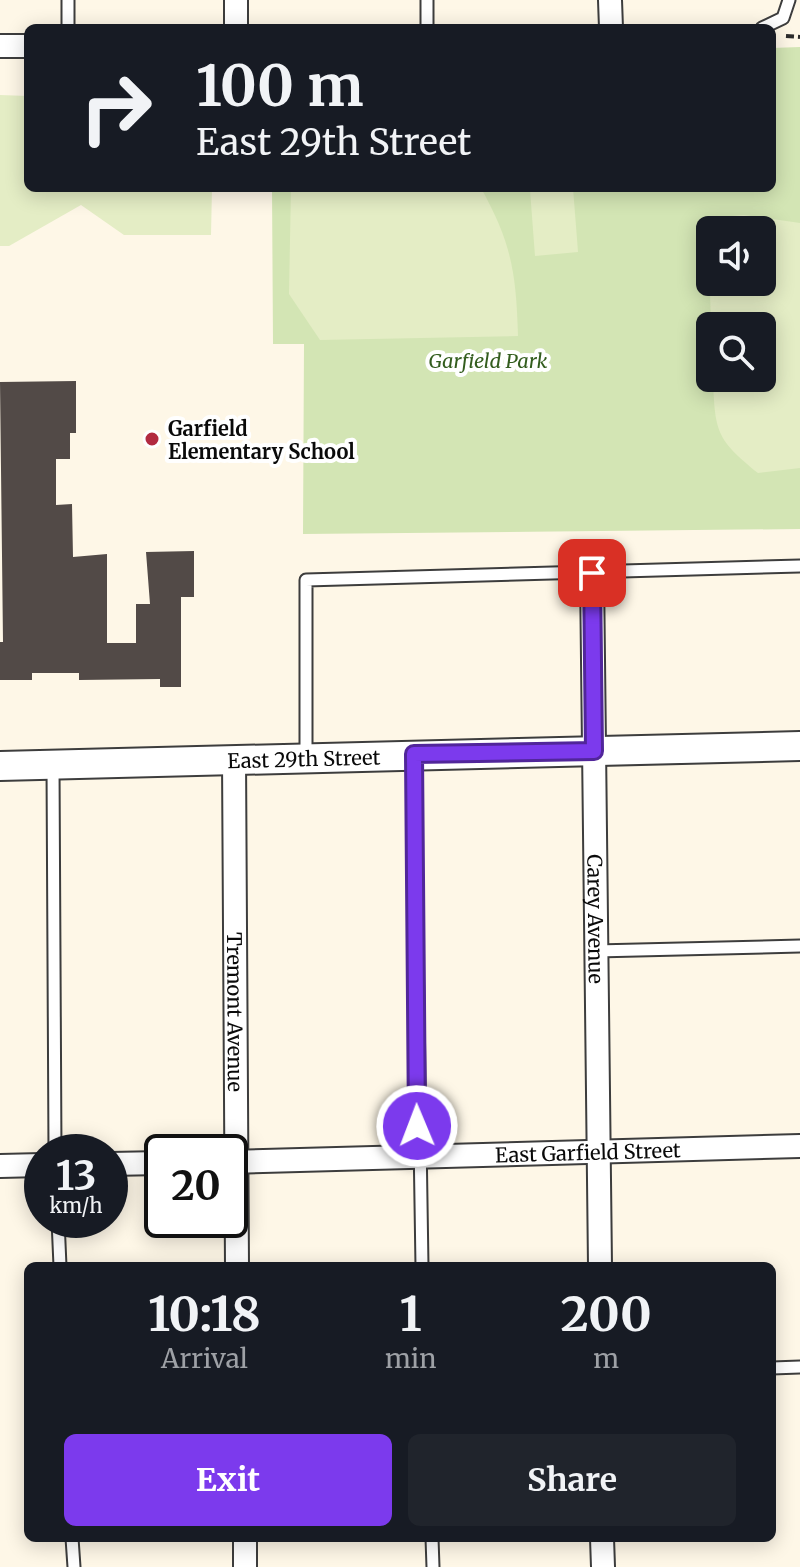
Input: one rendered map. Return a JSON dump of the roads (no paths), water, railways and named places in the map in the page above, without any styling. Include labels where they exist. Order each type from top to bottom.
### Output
[{"type":"street","points":[[236,0],[236,24]]},
{"type":"street","points":[[610,0],[611,24]]},
{"type":"street","points":[[0,46],[24,46]]},
{"type":"street","name":"Carey Avenue","points":[[592,573],[600,1262]]},
{"type":"street","name":"East 29th Street","points":[[0,766],[800,746]]},
{"type":"street","name":"Tremont Avenue","points":[[232,1134],[234,758]]},
{"type":"street","name":"East Garfield Street","points":[[248,1162],[800,1146]]},
{"type":"street","points":[[0,1166],[24,1165]]},
{"type":"street","name":"Tremont Avenue","points":[[236,1238],[237,1262]]},
{"type":"street","points":[[245,1542],[245,1567]]},
{"type":"street","points":[[602,1542],[603,1567]]},
{"type":"lane","points":[[68,0],[68,24]]},
{"type":"lane","points":[[427,0],[427,24]]},
{"type":"lane","points":[[770,24],[783,18],[789,0]]},
{"type":"lane","points":[[306,756],[306,580],[800,566]]},
{"type":"lane","points":[[414,754],[417,1157],[422,1262]]},
{"type":"lane","points":[[53,764],[55,1134]]},
{"type":"lane","points":[[596,951],[800,946]]},
{"type":"lane","points":[[59,1238],[60,1262]]},
{"type":"lane","points":[[776,1368],[800,1367]]},
{"type":"lane","points":[[72,1542],[74,1567]]},
{"type":"lane","points":[[432,1542],[433,1567]]},
{"type":"place","name":"Garfield Elementary School","points":[[152,439]]},
{"type":"park label","name":"Garfield Park","points":[[488,360]]}]
